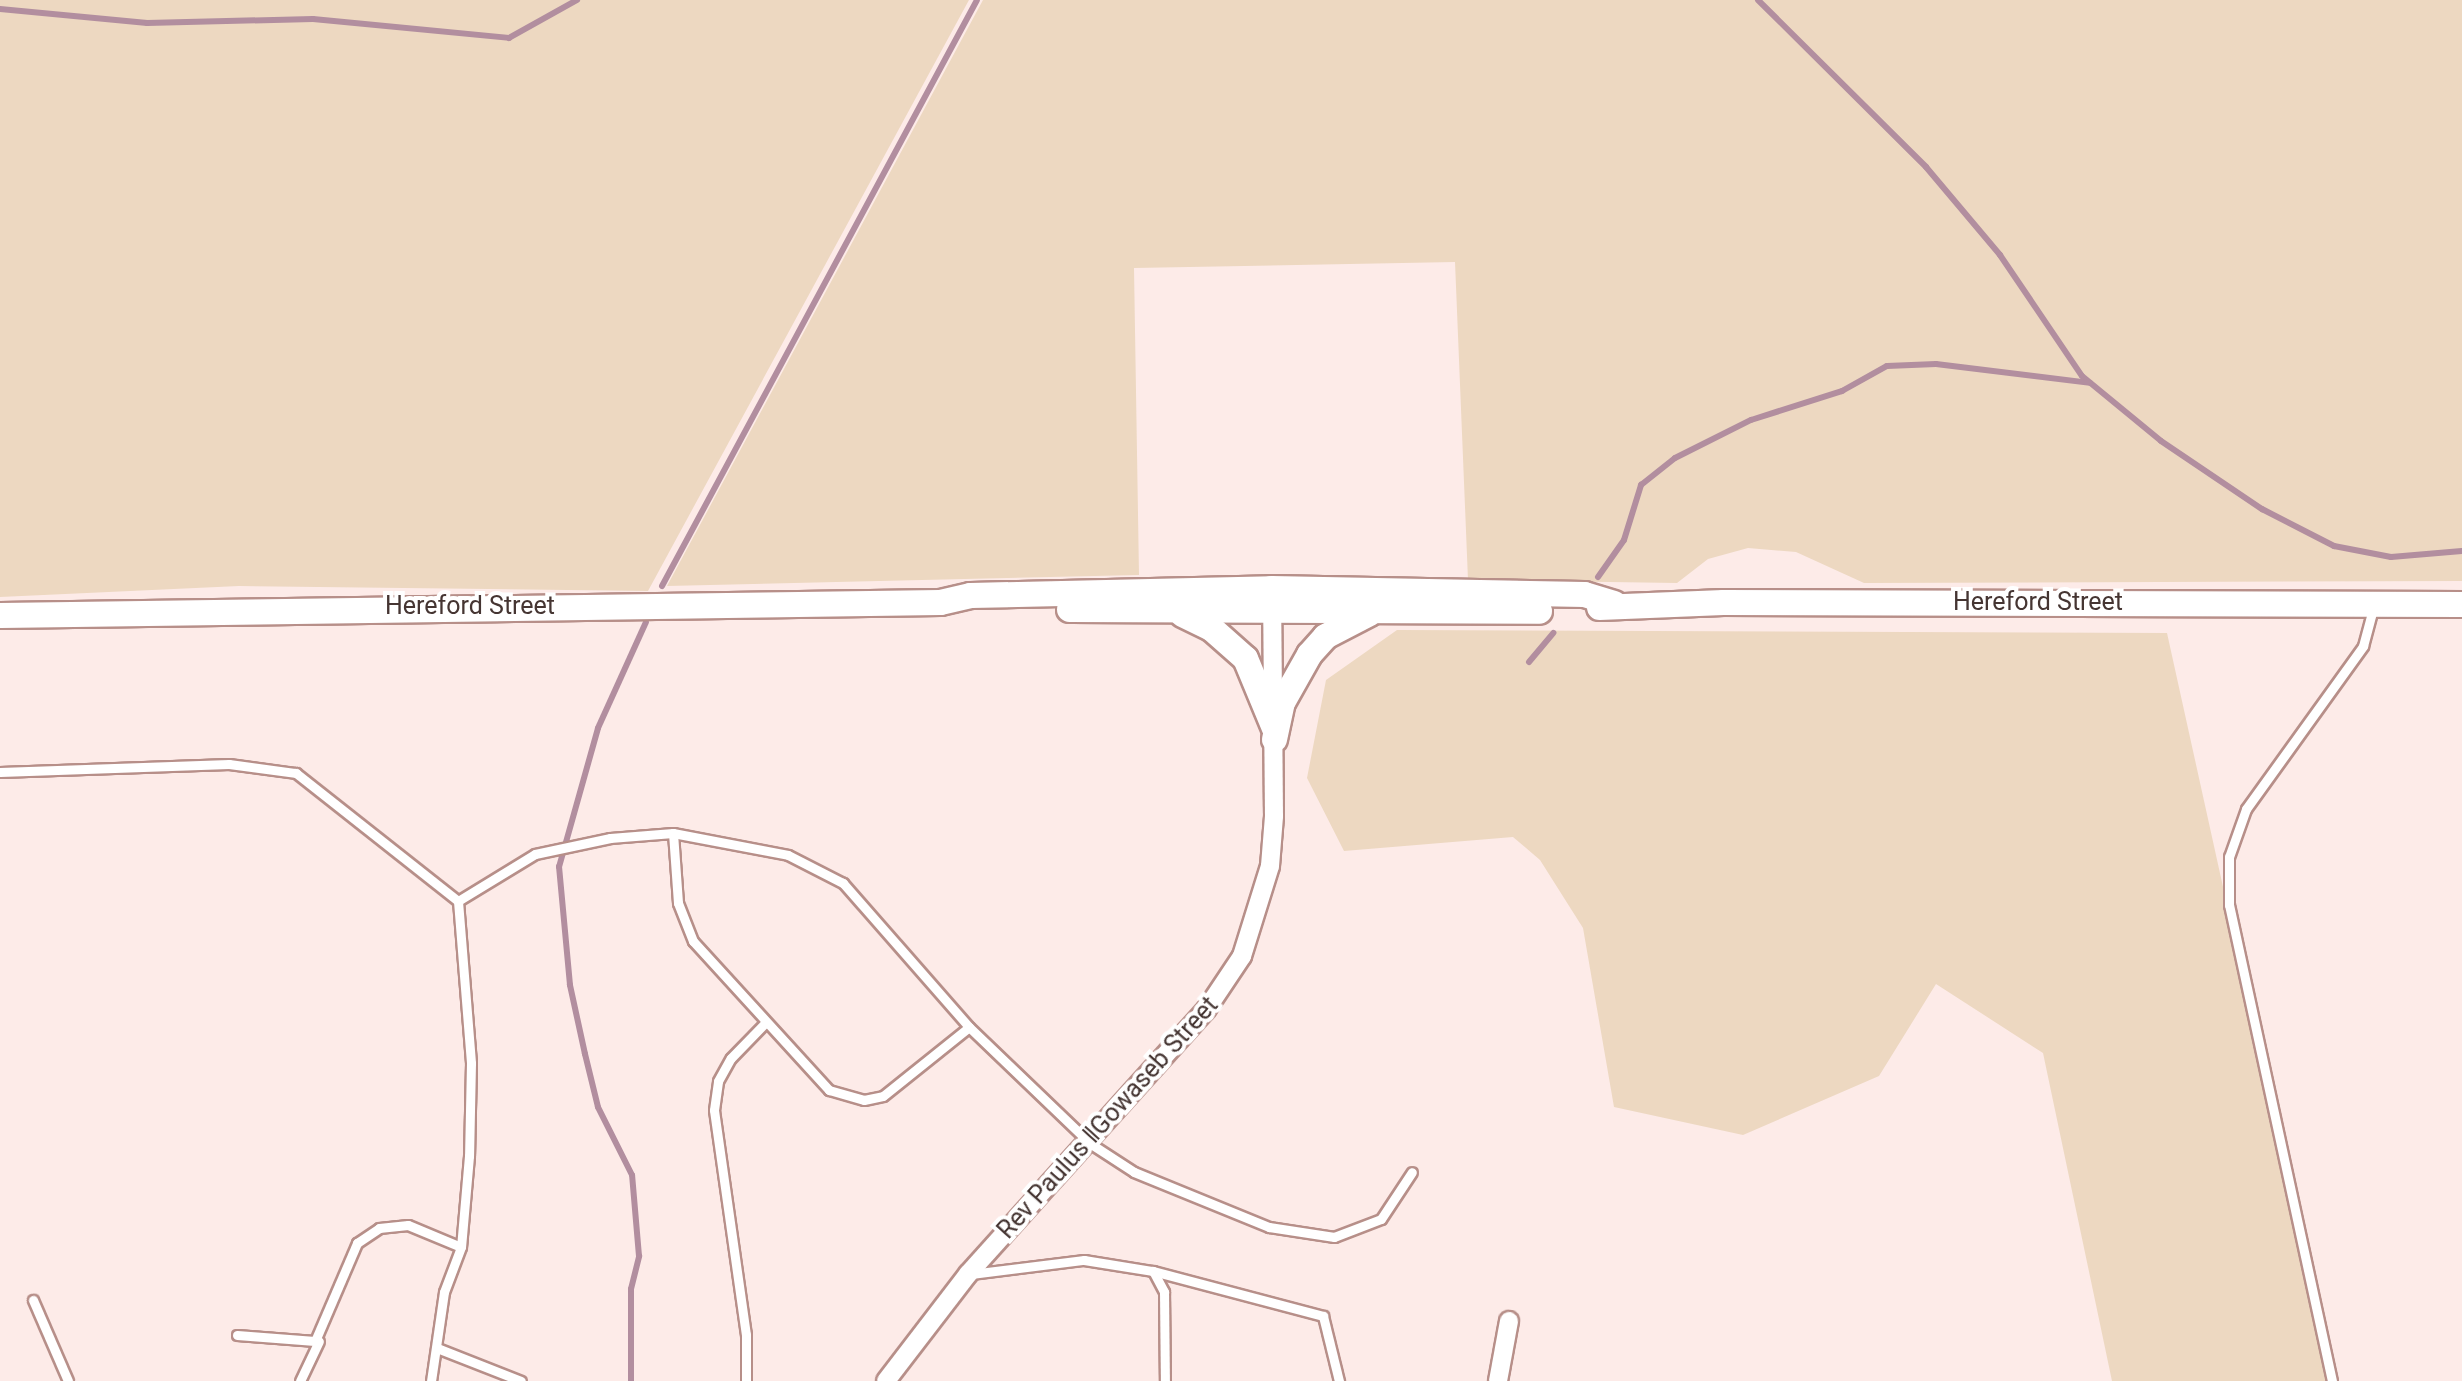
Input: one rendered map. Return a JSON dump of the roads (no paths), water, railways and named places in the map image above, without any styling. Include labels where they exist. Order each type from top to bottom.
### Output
[{"type":"main road","name":"Hereford Street","points":[[2,618],[940,602],[970,595],[1272,599],[1584,594],[1614,603]]},
{"type":"main road","name":"Hereford Street","points":[[940,602],[970,609],[1170,609],[1272,599],[1383,609],[1585,611],[1614,603],[2462,604]]},
{"type":"main road","points":[[1170,609],[1211,628],[1246,658],[1274,734]]},
{"type":"main road","points":[[1274,734],[1282,702],[1309,654],[1342,624],[1383,609]]},
{"type":"street","name":"Rev Paulus ǁGowaseb Street","points":[[886,1381],[968,1274],[1091,1144],[1206,1010],[1242,956],[1270,866],[1274,734],[1272,599]]},
{"type":"street","points":[[1498,1381],[1508,1321]]},
{"type":"lane","points":[[2332,1381],[2230,905],[2229,857],[2246,809],[2363,646],[2373,604]]},
{"type":"lane","points":[[0,772],[230,764],[296,773],[458,902],[471,1063],[461,1246],[444,1292],[430,1381]]},
{"type":"lane","points":[[673,833],[684,924],[766,1023],[829,1090],[864,1100],[898,1087],[968,1027]]},
{"type":"lane","points":[[458,902],[535,854],[571,844],[673,833],[752,846],[818,867],[874,913],[968,1027],[1091,1144],[1163,1186],[1298,1236],[1334,1237],[1381,1219],[1412,1172]]},
{"type":"lane","points":[[746,1381],[714,1110],[718,1081],[731,1058],[766,1023]]},
{"type":"lane","points":[[300,1381],[366,1234],[408,1225],[461,1246]]},
{"type":"lane","points":[[968,1274],[1084,1260],[1153,1271],[1323,1316],[1339,1381]]},
{"type":"lane","points":[[1153,1271],[1164,1292],[1166,1381]]},
{"type":"lane","points":[[32,1300],[68,1381]]},
{"type":"lane","points":[[237,1335],[263,1334],[306,1345],[322,1334]]},
{"type":"lane","points":[[437,1348],[521,1381]]},
{"type":"waterway","points":[[0,9],[147,23],[313,19],[509,38],[577,0]]},
{"type":"waterway","points":[[662,586],[977,0]]},
{"type":"waterway","points":[[1758,0],[1926,167],[2000,255],[2082,376],[2161,441],[2262,509],[2334,546],[2391,557],[2462,551]]},
{"type":"waterway","points":[[1598,577],[1624,540],[1641,485],[1675,458],[1751,420],[1842,391],[1887,366],[1936,364],[2090,383]]},
{"type":"waterway","points":[[631,1381],[631,1289],[639,1256],[632,1175],[598,1107],[585,1054],[570,985],[559,867],[598,728],[646,622]]},
{"type":"waterway","points":[[1529,662],[1553,633]]}]
